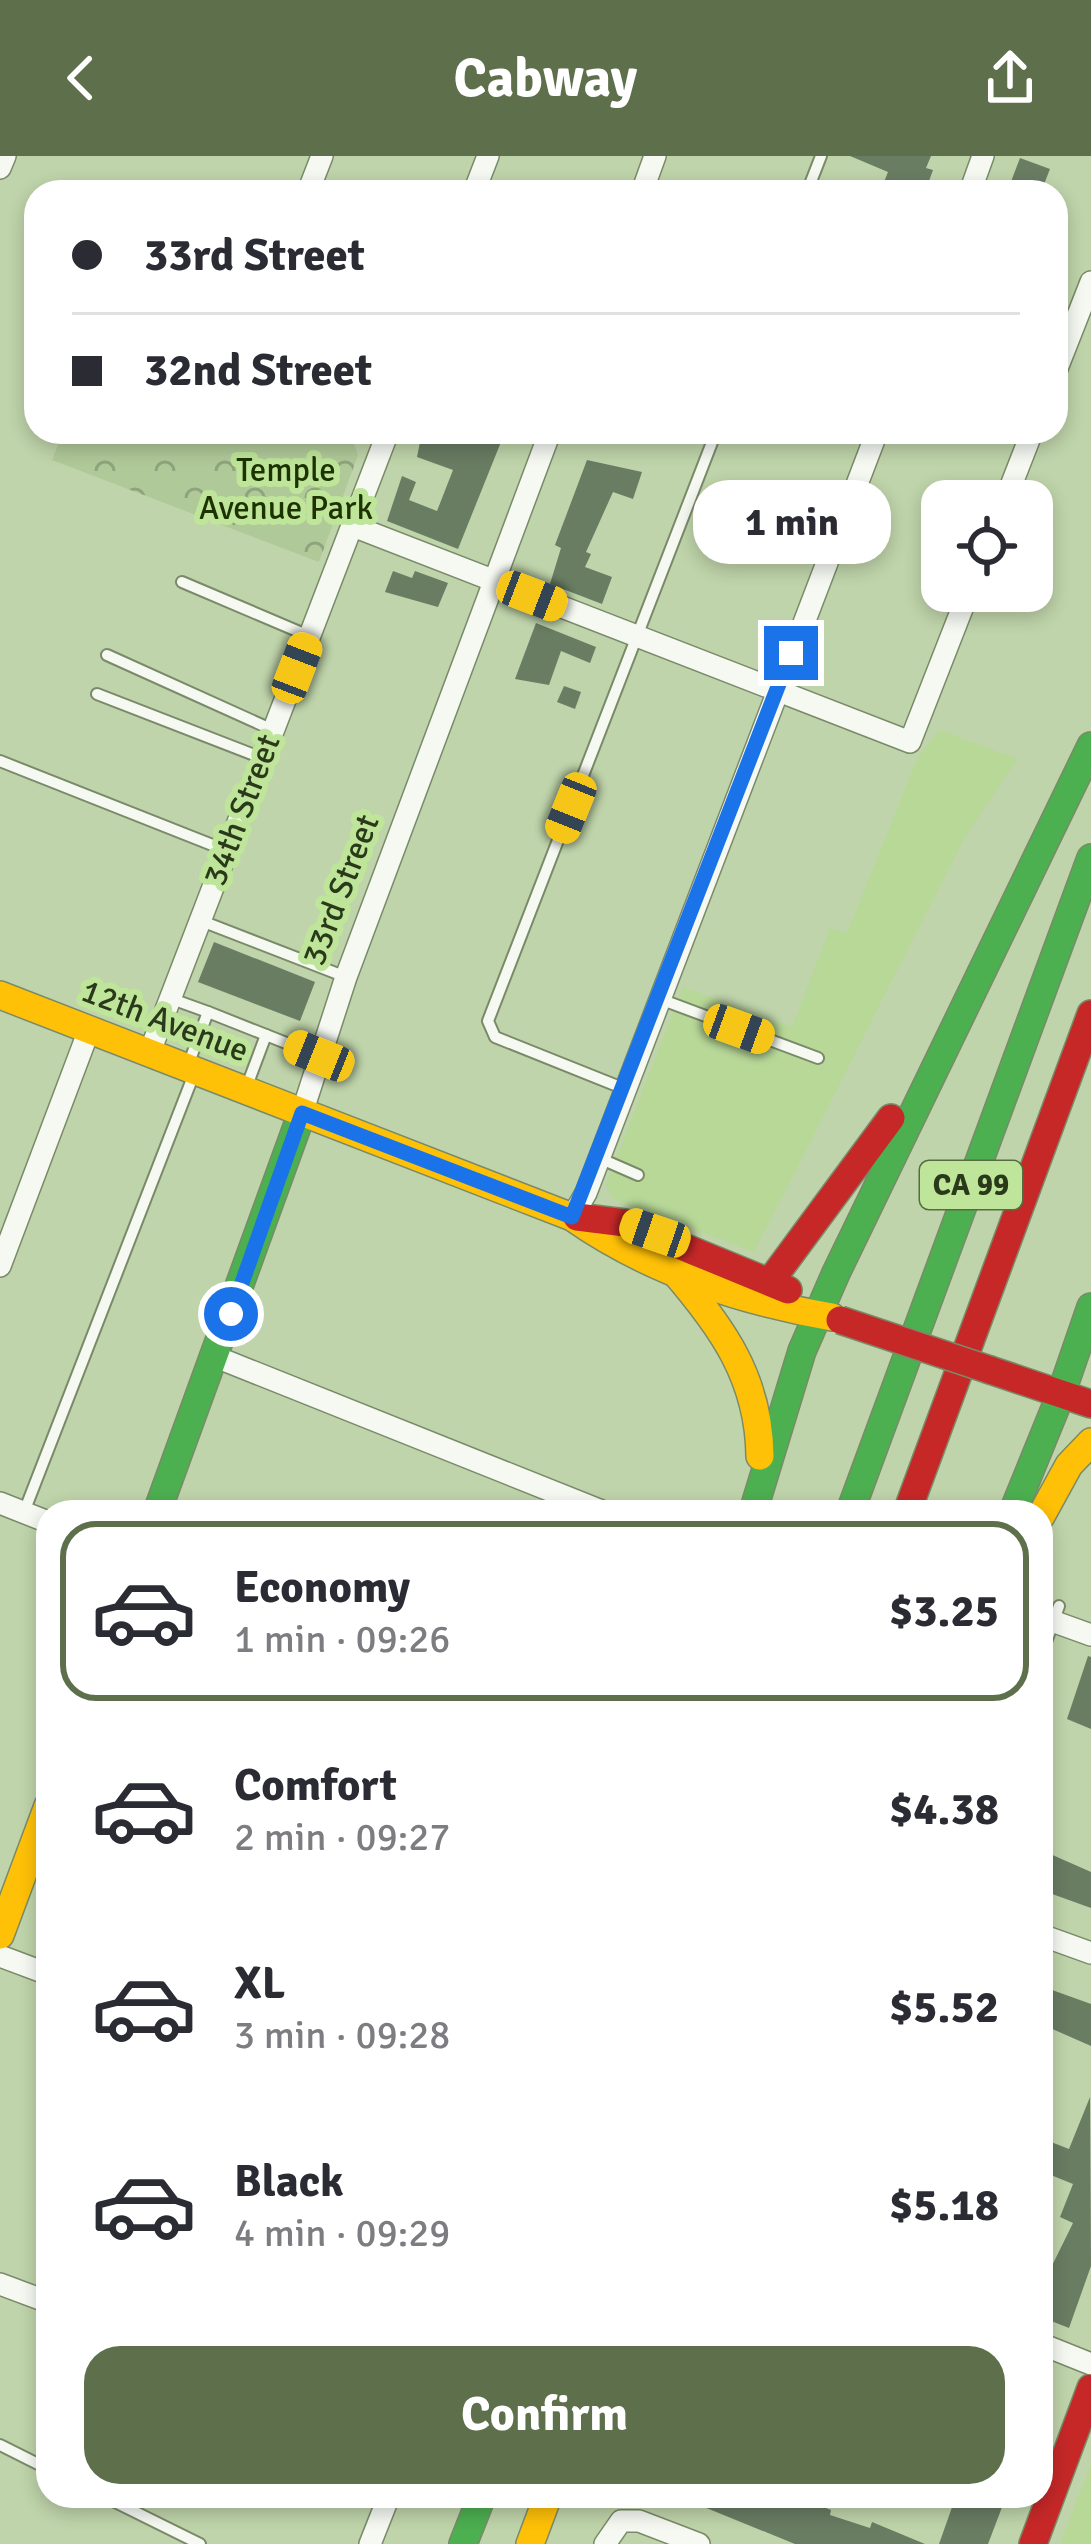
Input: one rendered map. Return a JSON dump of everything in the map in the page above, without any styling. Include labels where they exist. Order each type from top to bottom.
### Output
[{"type":"main road","points":[[756,1500],[946,1042],[1091,746]]},
{"type":"main road","name":"CA 99","points":[[854,1500],[1091,858]]},
{"type":"main road","name":"12th Avenue","points":[[0,995],[572,1217],[619,1250],[762,1305],[830,1316],[1091,1404]]},
{"type":"main road","name":"CA 99","points":[[912,1500],[1091,1014]]},
{"type":"main road","points":[[772,1279],[946,1042]]},
{"type":"main road","name":"33rd Street","points":[[162,1500],[302,1113]]},
{"type":"main road","name":"12th Avenue","points":[[572,1217],[625,1223],[772,1279],[830,1316]]},
{"type":"main road","points":[[674,1270],[724,1327],[751,1377],[761,1438],[756,1500]]},
{"type":"main road","points":[[1018,1500],[1091,1307]]},
{"type":"main road","points":[[1050,1500],[1069,1465],[1091,1442]]},
{"type":"main road","points":[[0,1935],[36,1838]]},
{"type":"main road","points":[[1053,2490],[1091,2388]]},
{"type":"main road","points":[[463,2544],[477,2508]]},
{"type":"main road","points":[[530,2544],[544,2508]]},
{"type":"main road","points":[[1033,2544],[1046,2508]]},
{"type":"street","points":[[0,168],[5,156]]},
{"type":"street","points":[[1068,340],[1091,282]]},
{"type":"street","name":"34th Street","points":[[149,1054],[381,444]]},
{"type":"street","name":"33rd Street","points":[[302,1113],[346,976],[546,444]]},
{"type":"street","points":[[572,1217],[599,1158],[872,444]]},
{"type":"street","points":[[1013,480],[1027,444]]},
{"type":"street","points":[[353,526],[910,742],[961,612]]},
{"type":"street","points":[[0,1266],[89,1030]]},
{"type":"street","points":[[216,1357],[574,1500]]},
{"type":"street","points":[[0,1503],[36,1517]]},
{"type":"street","points":[[1053,1615],[1091,1635]]},
{"type":"street","points":[[1053,1939],[1091,1953]]},
{"type":"street","points":[[0,1956],[36,1970]]},
{"type":"street","points":[[0,2284],[36,2298]]},
{"type":"street","points":[[1053,2349],[1091,2364]]},
{"type":"street","points":[[370,2544],[384,2508]]},
{"type":"street","points":[[605,2544],[621,2521],[639,2522],[699,2544]]},
{"type":"lane","points":[[625,1090],[488,1031],[711,444]]},
{"type":"lane","points":[[182,582],[309,636]]},
{"type":"lane","points":[[107,655],[273,730]]},
{"type":"lane","points":[[97,694],[262,758]]},
{"type":"lane","points":[[0,761],[226,850]]},
{"type":"lane","points":[[199,920],[346,976]]},
{"type":"lane","points":[[170,998],[319,1056]]},
{"type":"lane","points":[[660,999],[818,1058]]},
{"type":"lane","points":[[24,1512],[191,1070],[208,1012]]},
{"type":"lane","points":[[245,1091],[266,1035]]},
{"type":"lane","points":[[599,1158],[638,1175]]},
{"type":"lane","points":[[0,2445],[36,2463]]},
{"type":"lane","points":[[128,2508],[200,2544]]},
{"type":"shaded area","points":[[940,730],[1017,759],[964,839],[754,1252],[613,1199],[606,1185],[683,987],[792,1027],[830,928],[847,933],[918,757]]},
{"type":"shaded area","points":[[1091,2464],[1091,2544],[1060,2544]]},
{"type":"green space","name":"Temple Avenue Park","points":[[58,444],[354,444],[358,455],[319,562],[52,460]]},
{"type":"building","points":[[850,156],[931,156],[926,168],[933,170],[929,180],[885,180],[888,172]]},
{"type":"building","points":[[1020,158],[1050,169],[1046,180],[1012,180]]},
{"type":"building","points":[[420,444],[500,444],[458,549],[387,521],[402,476],[416,482],[409,500],[437,511],[453,470],[417,457]]},
{"type":"building","points":[[587,460],[642,472],[633,499],[613,492],[586,552],[591,554],[585,567],[612,577],[602,604],[550,584],[561,548],[555,545]]},
{"type":"building","points":[[393,571],[412,578],[415,571],[448,583],[438,607],[385,592]]},
{"type":"building","points":[[536,623],[596,647],[590,663],[561,651],[549,685],[515,679]]},
{"type":"building","points":[[564,686],[581,692],[575,709],[557,702]]},
{"type":"building","points":[[214,942],[315,982],[300,1021],[198,982]]},
{"type":"building","points":[[1091,1657],[1091,1729],[1067,1719]]},
{"type":"building","points":[[1053,1855],[1091,1872],[1091,1908],[1053,1894]]},
{"type":"building","points":[[1053,1990],[1091,2004],[1091,2046],[1053,2029]]},
{"type":"building","points":[[1090,2097],[1091,2266],[1069,2328],[1053,2322],[1053,2264],[1073,2223],[1060,2217],[1073,2184],[1053,2176],[1053,2143],[1069,2149]]},
{"type":"building","points":[[706,2508],[826,2508],[830,2515],[870,2528],[872,2522],[925,2544],[795,2544]]},
{"type":"building","points":[[952,2508],[1002,2508],[988,2544],[939,2544]]},
{"type":"traffic: fast","points":[[757,1500],[802,1351],[836,1273],[1091,746]]},
{"type":"traffic: fast","points":[[854,1500],[1091,858]]},
{"type":"traffic: fast","points":[[161,1500],[302,1113]]},
{"type":"traffic: fast","points":[[1061,1394],[1091,1307]]},
{"type":"traffic: fast","points":[[1018,1500],[1061,1394]]},
{"type":"traffic: fast","points":[[463,2544],[477,2508]]},
{"type":"traffic: slow","points":[[0,995],[572,1217],[632,1253],[696,1281],[832,1317]]},
{"type":"traffic: slow","points":[[673,1270],[722,1333],[745,1378],[760,1456]]},
{"type":"traffic: slow","points":[[1050,1500],[1069,1465],[1091,1442]]},
{"type":"traffic: slow","points":[[0,1935],[36,1838]]},
{"type":"traffic: slow","points":[[530,2544],[544,2508]]},
{"type":"traffic: jam","points":[[911,1500],[1091,1014]]},
{"type":"traffic: jam","points":[[772,1279],[891,1118]]},
{"type":"traffic: jam","points":[[577,1217],[625,1223],[788,1290]]},
{"type":"traffic: jam","points":[[840,1320],[990,1370]]},
{"type":"traffic: jam","points":[[990,1370],[1091,1404]]},
{"type":"traffic: jam","points":[[1053,2490],[1091,2388]]},
{"type":"traffic: jam","points":[[1033,2544],[1046,2508]]},
{"type":"route","points":[[231,1314],[302,1113],[572,1217],[586,1193],[791,653]]}]
